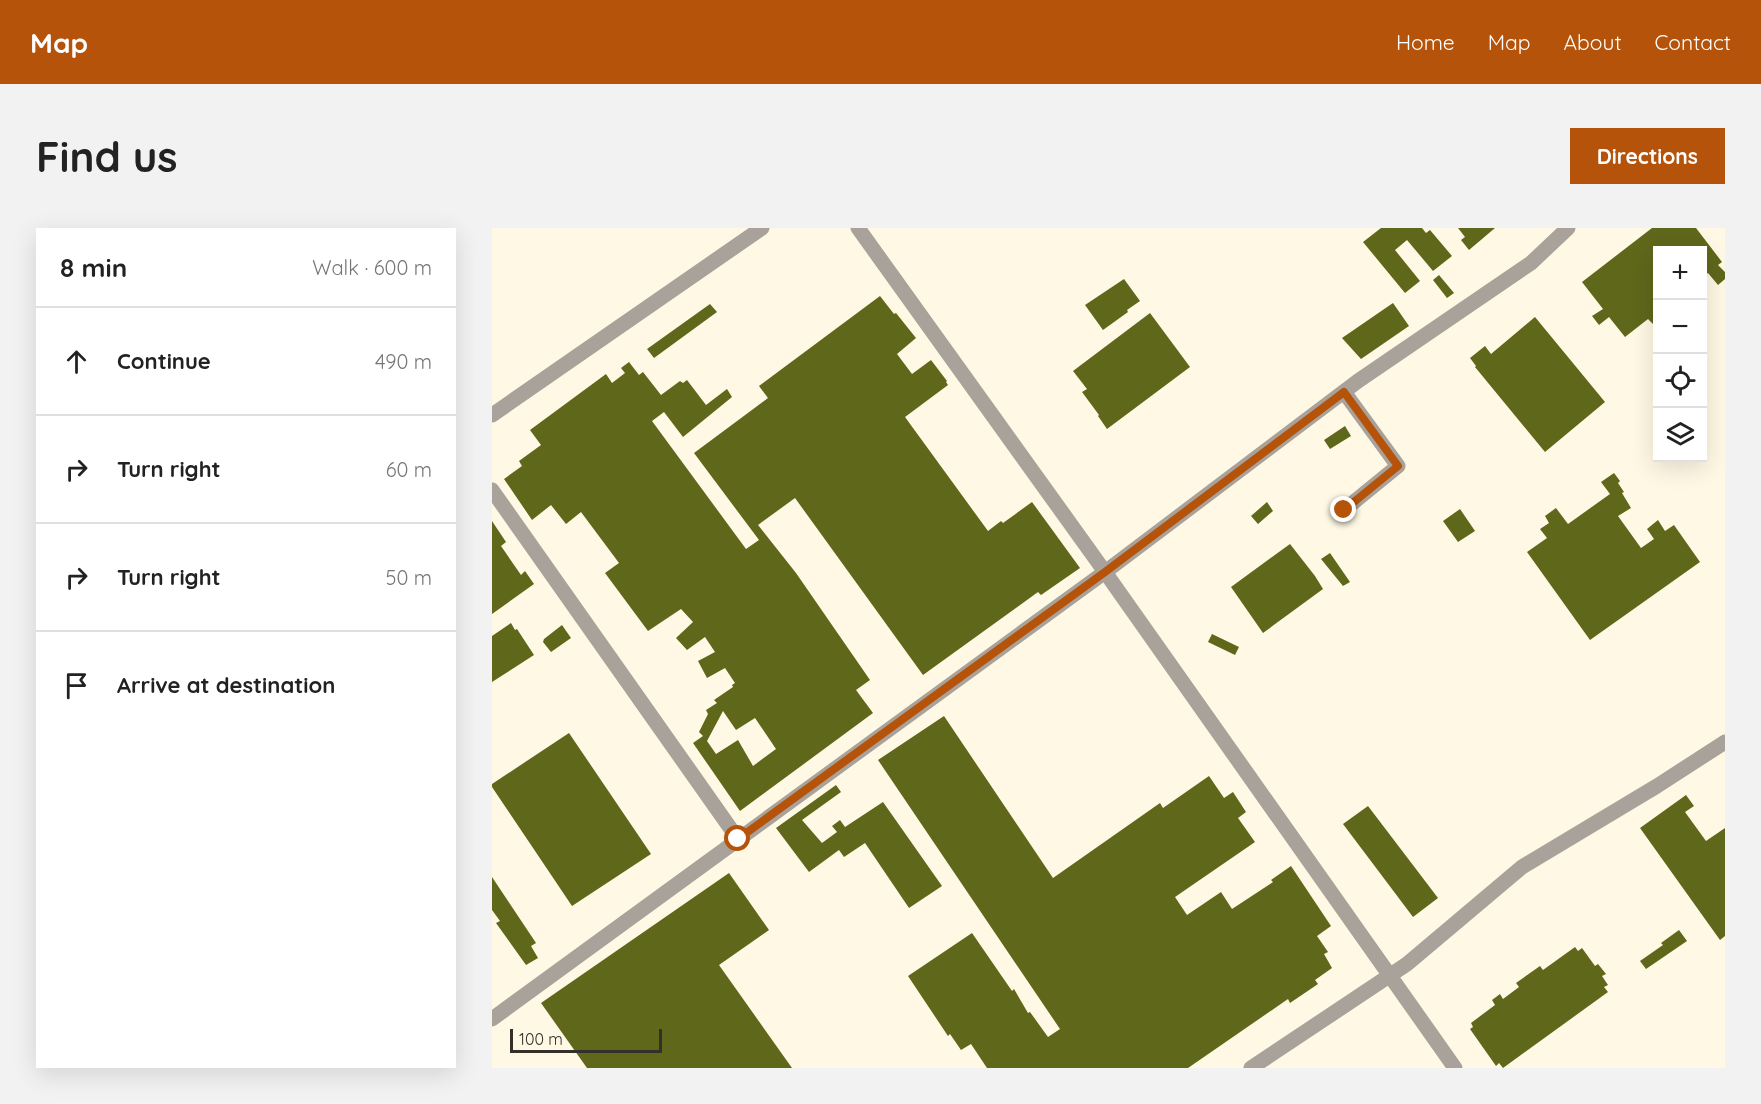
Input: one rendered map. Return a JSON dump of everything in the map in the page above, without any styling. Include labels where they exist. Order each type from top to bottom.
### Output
[{"type":"street","points":[[492,415],[762,228]]},
{"type":"street","points":[[858,228],[1105,572],[1455,1068]]},
{"type":"street","points":[[492,1018],[1105,572],[1392,357],[1531,263],[1568,228]]},
{"type":"street","points":[[1344,392],[1398,466],[1344,510]]},
{"type":"street","points":[[492,490],[738,839]]},
{"type":"street","points":[[1251,1068],[1407,964],[1522,867],[1657,786],[1725,742]]},
{"type":"building","points":[[1381,228],[1422,228],[1426,233],[1430,230],[1452,256],[1433,271],[1407,240],[1395,250],[1420,281],[1405,293],[1363,242]]},
{"type":"building","points":[[1458,228],[1495,228],[1469,250],[1461,240],[1465,237]]},
{"type":"building","points":[[1652,228],[1696,228],[1722,262],[1718,265],[1725,272],[1725,279],[1718,285],[1707,274],[1707,246],[1653,246],[1653,324],[1648,319],[1625,337],[1609,317],[1599,325],[1592,316],[1603,309],[1582,282]]},
{"type":"building","points":[[1439,275],[1454,293],[1447,298],[1433,280]]},
{"type":"building","points":[[1124,279],[1140,301],[1103,330],[1085,305]]},
{"type":"building","points":[[880,296],[916,338],[897,354],[912,374],[931,360],[948,385],[905,417],[988,531],[1032,502],[1080,568],[1041,595],[1038,592],[923,675],[795,498],[758,525],[796,573],[870,680],[856,690],[873,713],[740,811],[693,743],[703,736],[699,732],[708,714],[706,710],[717,703],[714,700],[733,687],[735,683],[725,668],[707,678],[698,661],[715,652],[705,637],[687,650],[676,638],[693,622],[681,609],[648,631],[605,573],[619,563],[581,512],[566,524],[551,505],[532,520],[504,479],[522,466],[519,461],[541,445],[530,430],[606,374],[612,383],[625,373],[621,368],[629,362],[639,375],[643,372],[661,395],[680,381],[683,383],[687,380],[706,405],[727,389],[732,397],[683,437],[664,412],[652,421],[746,549],[759,540],[694,453],[768,398],[759,386]],"holes":[[[723,711],[736,730],[755,718],[776,749],[753,766],[738,740],[716,754],[707,741]]]},
{"type":"building","points":[[1393,303],[1409,326],[1361,359],[1342,338]]},
{"type":"building","points":[[710,304],[717,312],[654,358],[647,349]]},
{"type":"building","points":[[1150,313],[1190,367],[1107,429],[1082,392],[1087,389],[1073,371]]},
{"type":"building","points":[[1535,317],[1605,402],[1545,452],[1470,358],[1485,346],[1491,354]]},
{"type":"building","points":[[1345,426],[1351,436],[1330,449],[1324,440]]},
{"type":"building","points":[[1614,473],[1620,481],[1618,483],[1624,492],[1622,493],[1631,508],[1618,516],[1641,548],[1654,539],[1647,529],[1658,520],[1665,531],[1674,525],[1700,562],[1590,640],[1527,552],[1547,538],[1540,529],[1549,523],[1545,516],[1556,508],[1568,524],[1610,494],[1601,482]]},
{"type":"building","points":[[1267,502],[1273,511],[1258,524],[1251,516]]},
{"type":"building","points":[[1460,509],[1475,531],[1458,542],[1443,521]]},
{"type":"building","points":[[492,521],[506,542],[501,546],[521,575],[525,571],[534,584],[492,614]]},
{"type":"building","points":[[1290,544],[1323,589],[1263,633],[1231,587]]},
{"type":"building","points":[[1330,553],[1350,582],[1343,586],[1321,559]]},
{"type":"building","points":[[511,623],[534,655],[492,682],[492,636]]},
{"type":"building","points":[[562,625],[571,638],[551,652],[543,642],[544,639]]},
{"type":"building","points":[[1212,634],[1239,647],[1235,655],[1208,642]]},
{"type":"building","points":[[944,716],[1053,878],[1160,803],[1163,808],[1209,776],[1224,798],[1233,792],[1246,812],[1238,818],[1255,842],[1175,897],[1187,915],[1221,892],[1232,909],[1273,882],[1271,880],[1291,866],[1331,926],[1317,936],[1328,952],[1324,954],[1332,968],[1315,980],[1318,984],[1290,1003],[1288,999],[1188,1068],[987,1068],[971,1044],[961,1050],[950,1034],[948,1036],[908,976],[972,933],[1012,991],[1014,989],[1028,1013],[1030,1012],[1048,1037],[1060,1029],[878,760]]},
{"type":"building","points":[[569,733],[651,854],[572,906],[492,787],[492,784]]},
{"type":"building","points":[[836,785],[841,792],[802,820],[822,843],[837,832],[832,826],[840,820],[845,827],[883,802],[942,886],[909,908],[865,843],[844,857],[839,850],[809,872],[776,828]]},
{"type":"building","points":[[1686,795],[1694,806],[1685,812],[1706,841],[1725,828],[1725,936],[1720,940],[1640,828]]},
{"type":"building","points":[[1368,806],[1438,898],[1413,917],[1343,824]]},
{"type":"building","points":[[729,873],[769,930],[719,965],[792,1068],[587,1068],[541,1003]]},
{"type":"building","points":[[492,877],[536,943],[531,946],[538,958],[526,965],[496,923],[500,921],[492,910]]},
{"type":"building","points":[[1679,930],[1687,941],[1646,969],[1640,961]]},
{"type":"building","points":[[1575,947],[1578,951],[1582,948],[1595,966],[1598,964],[1606,974],[1602,976],[1608,985],[1604,987],[1608,992],[1503,1068],[1499,1063],[1496,1066],[1470,1029],[1473,1027],[1471,1023],[1495,1005],[1492,1000],[1500,994],[1503,999],[1519,987],[1516,983],[1540,966],[1543,970]]},
{"type":"route","points":[[738,839],[1105,572],[1344,392],[1398,466],[1344,510]]}]
